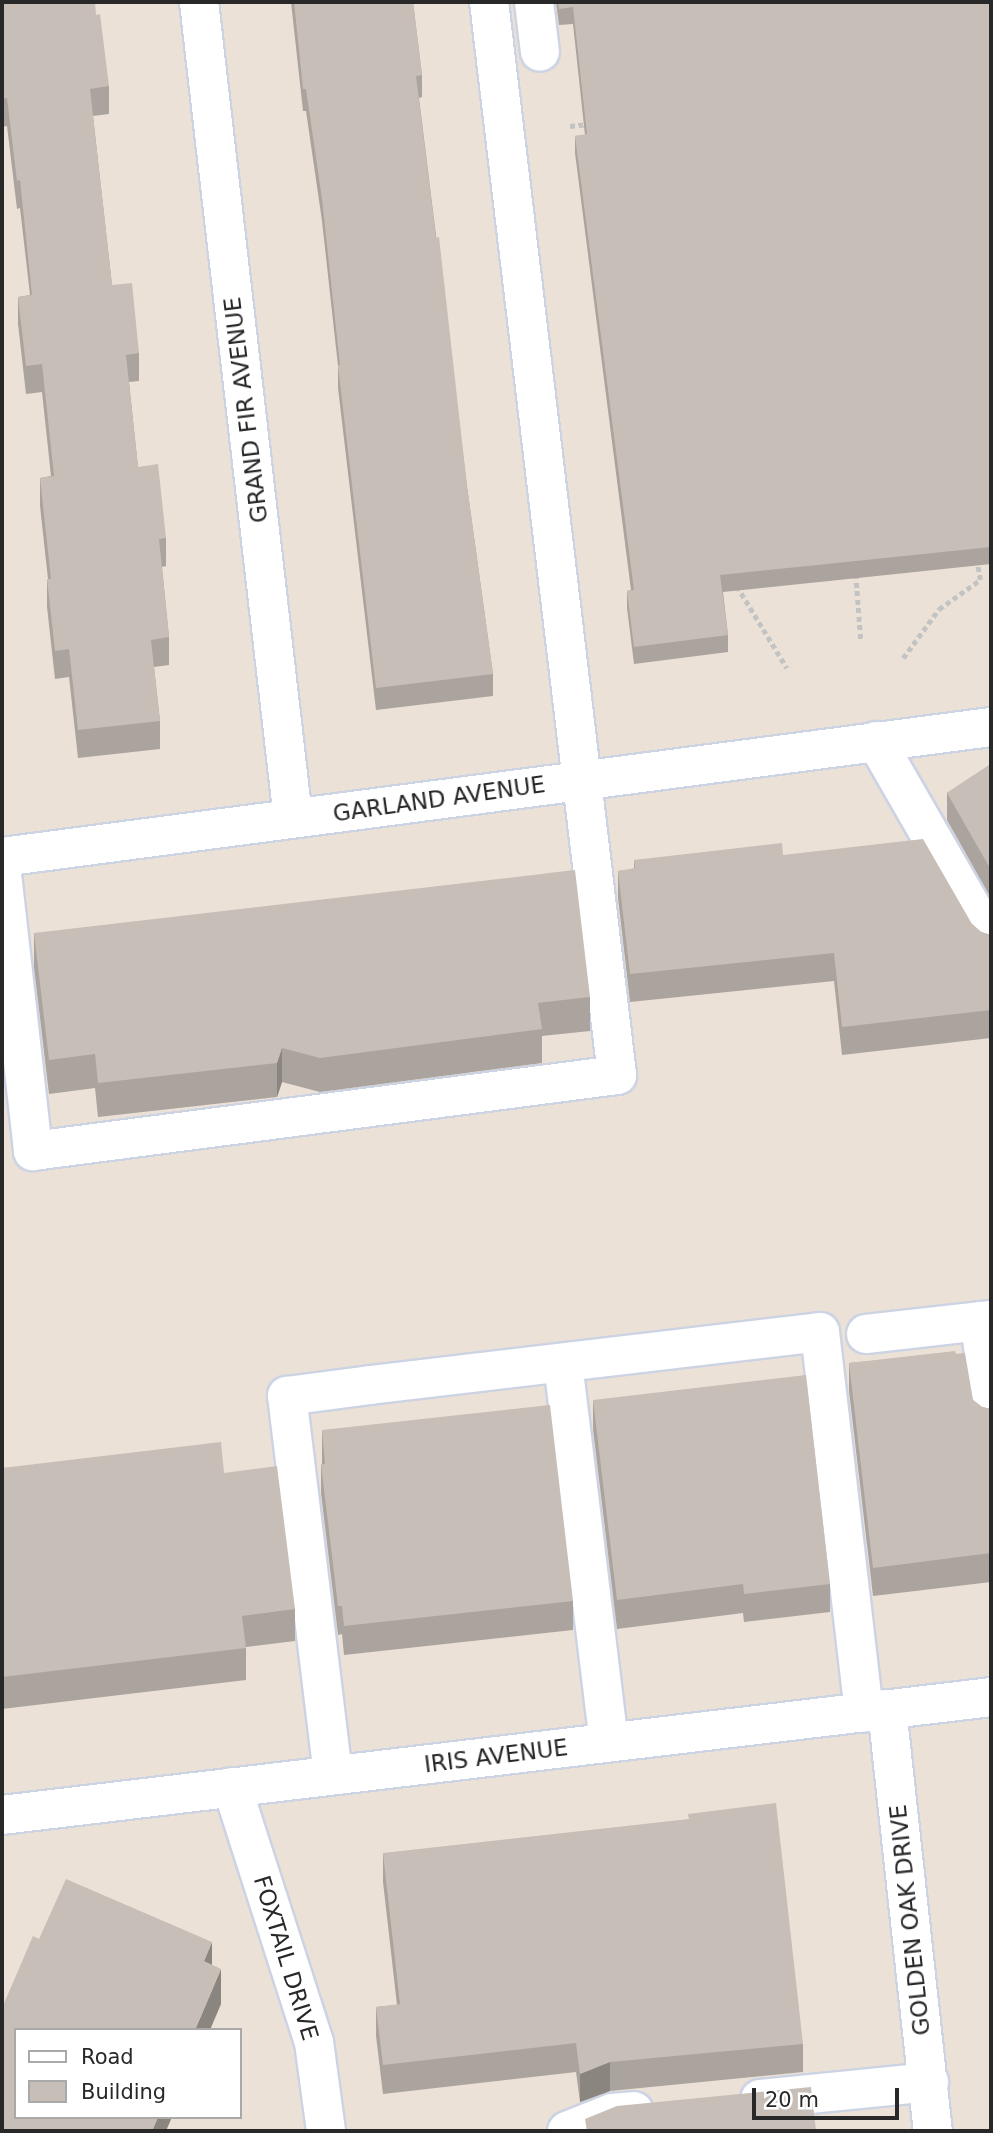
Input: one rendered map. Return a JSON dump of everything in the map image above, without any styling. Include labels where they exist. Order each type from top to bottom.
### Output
[{"type":"street","name":"GRAND FIR AVENUE","points":[[199,2],[293,818]]},
{"type":"street","points":[[2,874],[33,1151],[617,1075],[489,2]]},
{"type":"street","points":[[534,2],[540,52]]},
{"type":"street","name":"GARLAND AVENUE","points":[[2,857],[991,727]]},
{"type":"street","points":[[876,741],[991,941]]},
{"type":"street","points":[[866,1334],[985,1321],[991,1416]]},
{"type":"street","name":"GOLDEN OAK DRIVE","points":[[563,1363],[820,1332],[929,2082],[933,2131]]},
{"type":"street","points":[[333,1775],[287,1396],[563,1363],[609,1742]]},
{"type":"street","name":"IRIS AVENUE","points":[[2,1815],[991,1697]]},
{"type":"street","name":"FOXTAIL DRIVE","points":[[232,1787],[314,2042],[326,2131]]},
{"type":"street","points":[[720,2103],[929,2082]]},
{"type":"street","points":[[567,2131],[612,2113],[666,2108]]},
{"type":"path","points":[[570,126],[596,123]]},
{"type":"path","points":[[903,658],[939,609],[980,580],[976,552]]},
{"type":"path","points":[[855,560],[861,640]]},
{"type":"path","points":[[736,578],[737,592],[787,668]]},
{"type":"building","points":[[2,2],[95,2],[96,15],[100,14],[109,86],[90,89],[112,285],[132,283],[139,353],[126,355],[138,467],[158,464],[166,538],[159,539],[169,637],[151,640],[160,721],[78,730],[69,649],[55,651],[47,579],[51,579],[40,478],[54,476],[42,364],[26,366],[18,297],[32,295],[20,180],[17,181],[7,98],[2,99]]},
{"type":"building","points":[[294,2],[413,2],[422,75],[416,76],[436,238],[439,237],[467,486],[493,674],[376,688],[338,366],[322,199],[306,89],[303,89]]},
{"type":"building","points":[[558,2],[991,2],[991,547],[720,575],[728,635],[634,647],[627,591],[634,590],[575,136],[587,134],[573,7],[559,9]]},
{"type":"building","points":[[991,764],[991,870],[947,793]]},
{"type":"building","points":[[923,839],[972,924],[981,932],[991,935],[991,1010],[842,1027],[834,953],[630,974],[618,871],[635,868],[634,860],[782,843],[783,855]]},
{"type":"building","points":[[575,870],[590,997],[538,1003],[542,1029],[320,1058],[282,1048],[277,1063],[98,1083],[95,1054],[49,1060],[34,933]]},
{"type":"building","points":[[955,1351],[956,1354],[965,1353],[973,1400],[982,1407],[991,1409],[991,1553],[873,1568],[849,1363]]},
{"type":"building","points":[[806,1375],[830,1584],[744,1594],[743,1584],[617,1600],[593,1400]]},
{"type":"building","points":[[550,1405],[573,1601],[344,1626],[342,1606],[338,1606],[321,1464],[325,1464],[322,1430]]},
{"type":"building","points":[[221,1442],[224,1473],[277,1466],[295,1609],[242,1616],[246,1648],[2,1677],[2,1468]]},
{"type":"building","points":[[776,1803],[803,2044],[610,2062],[580,2074],[576,2043],[383,2065],[376,2007],[400,2004],[383,1853],[689,1819],[688,1814]]},
{"type":"building","points":[[66,1879],[212,1942],[204,1961],[221,1969],[196,2028],[14,2028],[14,2119],[157,2119],[152,2131],[2,2131],[2,2008],[33,1936],[39,1939]]},
{"type":"building","points":[[811,2087],[816,2131],[587,2131],[585,2119],[617,2106]]}]
